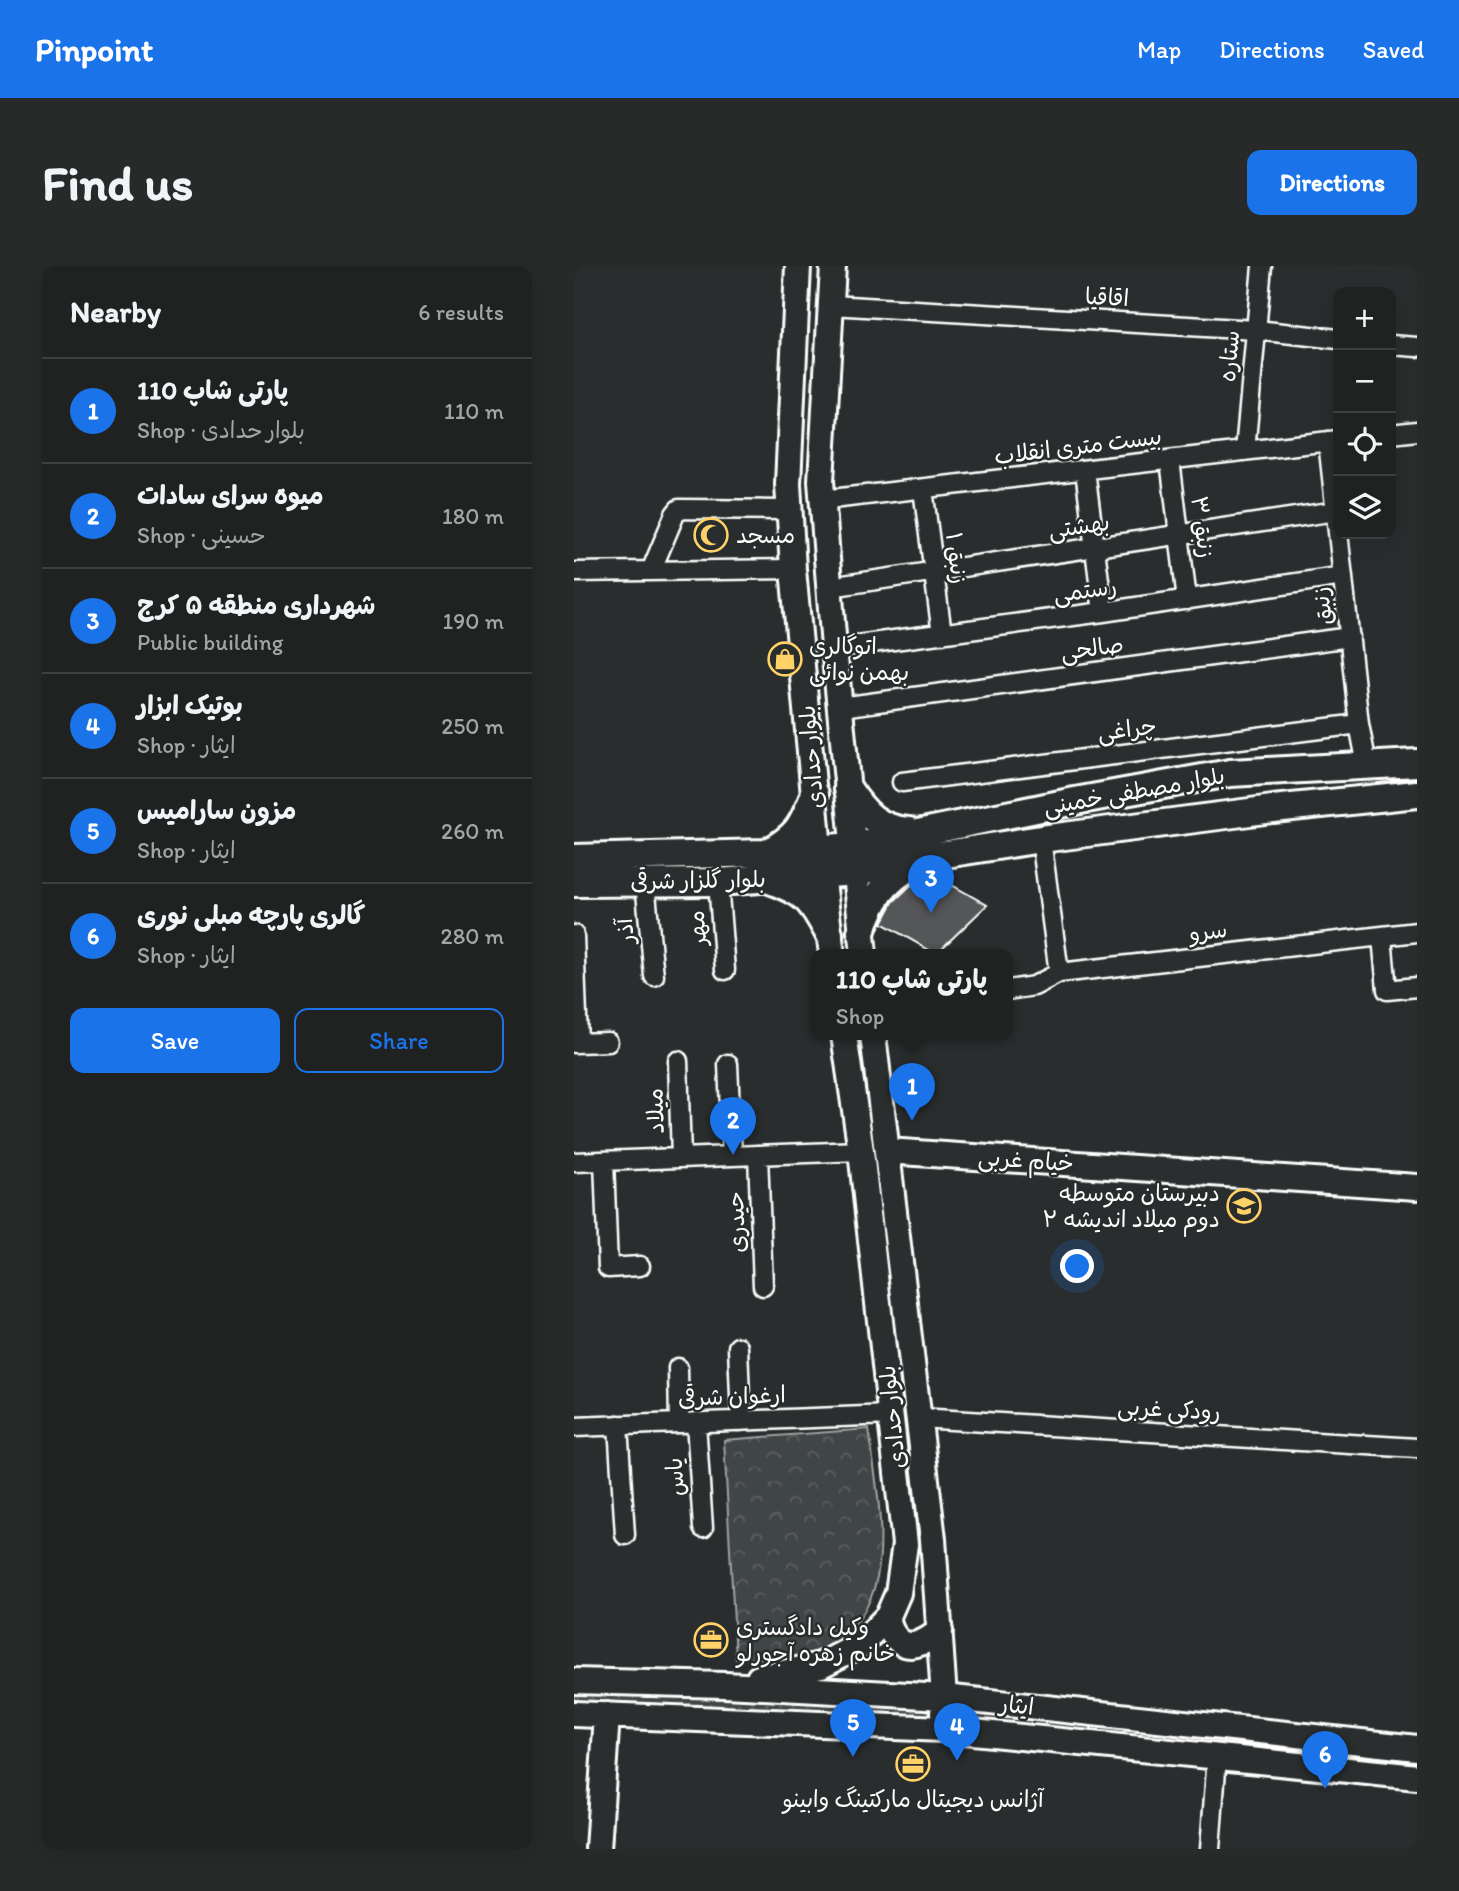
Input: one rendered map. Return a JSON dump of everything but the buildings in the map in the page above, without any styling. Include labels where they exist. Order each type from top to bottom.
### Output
[{"type":"main road","name":"بلوار حدادی","points":[[798,266],[788,484],[793,569],[830,944]]},
{"type":"main road","name":"بلوار حدادی","points":[[833,266],[821,481],[862,943]]},
{"type":"main road","name":"بلوار مصطفی خمینی","points":[[856,872],[926,844],[1186,780],[1270,769],[1417,763]]},
{"type":"main road","points":[[1270,769],[1255,780],[1251,789],[1259,802],[1273,809]]},
{"type":"main road","points":[[1186,780],[1204,787],[1212,796],[1210,809],[1193,819]]},
{"type":"main road","points":[[848,789],[861,810],[877,824],[898,830],[926,844],[887,882],[869,909],[862,943]]},
{"type":"main road","points":[[815,794],[797,832],[767,866],[813,905],[830,944]]},
{"type":"main road","name":"بلوار مصطفی خمینی","points":[[854,846],[1041,838],[1417,794]]},
{"type":"main road","name":"بلوار گلزار شرقی","points":[[574,883],[718,881],[819,849],[854,846]]},
{"type":"main road","name":"بلوار گلزار شرقی","points":[[574,858],[767,866],[822,876],[856,872]]},
{"type":"main road","name":"بلوار حدادی","points":[[725,1685],[821,1665],[859,1645],[888,1616],[898,1592],[905,1545],[862,1151],[845,1040]]},
{"type":"main road","name":"بلوار حدادی","points":[[874,1040],[933,1539],[944,1697],[943,1729]]},
{"type":"main road","name":"خیام غربی","points":[[887,1151],[1417,1186]]},
{"type":"main road","points":[[888,1616],[892,1635],[899,1642],[909,1645],[919,1644],[940,1631]]},
{"type":"main road","name":"ایثار","points":[[574,1681],[725,1685],[944,1697],[1417,1748]]},
{"type":"main road","name":"ایثار","points":[[574,1714],[943,1729],[1417,1777]]},
{"type":"main road","points":[[598,1849],[607,1715]]},
{"type":"street","name":"ستاره","points":[[1245,451],[1262,266]]},
{"type":"street","name":"اقاقیا","points":[[831,304],[1256,330],[1333,338]]},
{"type":"street","points":[[1396,345],[1417,347]]},
{"type":"street","points":[[1396,433],[1417,431]]},
{"type":"street","name":"بیست متری انقلاب","points":[[823,500],[1333,440]]},
{"type":"street","name":"زنبق ۳","points":[[1170,460],[1187,600]]},
{"type":"street","points":[[1085,470],[1103,612]]},
{"type":"street","name":"زنبق ۱","points":[[923,489],[942,634]]},
{"type":"street","points":[[651,571],[679,509],[790,510]]},
{"type":"street","name":"بهشتی","points":[[830,587],[1333,511]]},
{"type":"street","name":"زنبق","points":[[1339,539],[1359,724],[1367,765]]},
{"type":"street","points":[[574,572],[793,569]]},
{"type":"street","name":"رستمی","points":[[834,648],[1343,576]]},
{"type":"street","name":"صالحی","points":[[841,707],[1350,637]]},
{"type":"street","name":"چراغی","points":[[902,782],[1359,724]]},
{"type":"street","points":[[1041,838],[1059,973]]},
{"type":"street","name":"مهر","points":[[718,881],[725,970]]},
{"type":"street","name":"آذر","points":[[645,882],[654,976]]},
{"type":"street","name":"سرو","points":[[1013,989],[1034,986],[1059,973],[1417,932]]},
{"type":"street","points":[[574,935],[576,1043],[608,1042]]},
{"type":"street","points":[[1382,937],[1387,989],[1417,987]]},
{"type":"street","name":"میلاد","points":[[678,1061],[681,1158]]},
{"type":"street","points":[[728,1064],[732,1156]]},
{"type":"street","points":[[574,1162],[862,1151]]},
{"type":"street","name":"حیدری","points":[[758,1155],[763,1286]]},
{"type":"street","points":[[604,1161],[608,1268],[640,1266]]},
{"type":"street","points":[[738,1348],[741,1421]]},
{"type":"street","name":"یاس","points":[[678,1368],[703,1528]]},
{"type":"street","name":"ارغوان شرقی","points":[[574,1427],[892,1415]]},
{"type":"street","name":"رودکی غربی","points":[[919,1418],[1417,1448]]},
{"type":"street","points":[[618,1425],[625,1535]]},
{"type":"street","points":[[1210,1849],[1217,1756]]},
{"type":"green space","points":[[869,1429],[880,1525],[880,1557],[874,1587],[862,1614],[842,1637],[811,1653],[783,1658],[736,1659],[724,1440]]},
{"type":"green space","points":[[574,1687],[937,1701],[935,1719],[574,1707]]},
{"type":"place","name":"مسجد","points":[[711,535]]},
{"type":"place","name":"اتوگالری بهمن نوائی","points":[[785,659]]},
{"type":"place","name":"شهرداری منطقه ۵ کرج","points":[[931,913]]},
{"type":"place","name":"پارتی شاپ 110","points":[[912,1121]]},
{"type":"place","name":"میوه سرای سادات","points":[[733,1155]]},
{"type":"place","name":"دبیرستان متوسطه دوم میلاد اندیشه ۲","points":[[1244,1206]]},
{"type":"place","name":"وکیل دادگستری خانم زهره آجورلو","points":[[711,1640]]},
{"type":"place","name":"مزون سارامیس","points":[[853,1757]]},
{"type":"place","name":"بوتیک ابزار","points":[[957,1761]]},
{"type":"place","name":"آژانس دیجیتال مارکتینگ وابینو","points":[[913,1764]]},
{"type":"place","name":"گالری پارچه مبلی نوری","points":[[1325,1789]]}]
